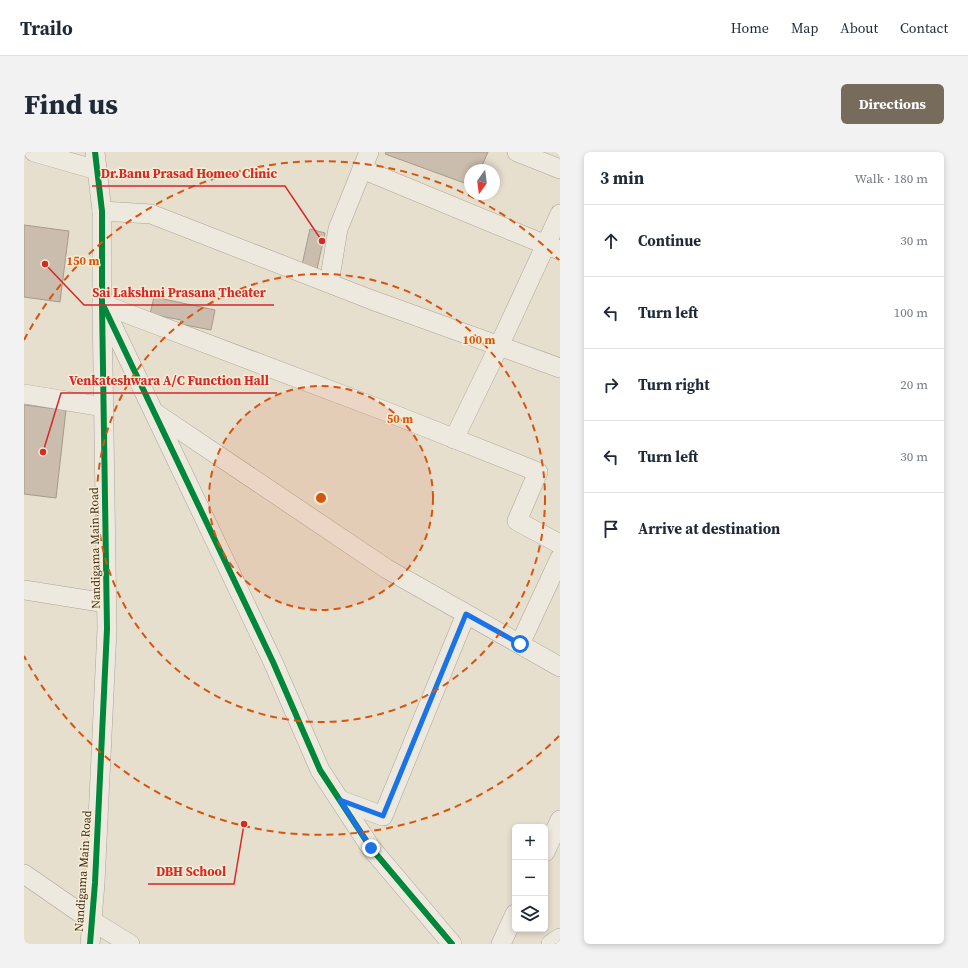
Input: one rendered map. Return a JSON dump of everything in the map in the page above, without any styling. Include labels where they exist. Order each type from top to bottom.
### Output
[{"type":"street","points":[[34,152],[96,161]]},
{"type":"street","points":[[517,152],[560,169]]},
{"type":"street","name":"Nandigama Main Road","points":[[90,944],[95,884],[106,637],[102,211],[96,161]]},
{"type":"street","points":[[329,284],[338,229],[366,161],[553,247]]},
{"type":"street","points":[[102,211],[151,214],[379,303],[560,368]]},
{"type":"street","points":[[454,439],[499,346],[553,247],[560,214]]},
{"type":"street","points":[[102,304],[273,662],[320,770],[371,848],[452,944]]},
{"type":"street","points":[[102,304],[390,413],[538,472],[517,521],[560,544]]},
{"type":"street","points":[[24,394],[104,407]]},
{"type":"street","points":[[154,412],[387,569],[560,667]]},
{"type":"street","points":[[520,644],[560,558]]},
{"type":"street","points":[[24,590],[106,603]]},
{"type":"street","points":[[340,800],[383,816],[466,614]]},
{"type":"street","points":[[548,846],[560,820]]},
{"type":"street","points":[[24,874],[92,921],[130,944]]},
{"type":"street","points":[[501,944],[512,920]]},
{"type":"street","points":[[551,944],[560,938]]},
{"type":"building","points":[[386,152],[488,152],[483,164],[464,164],[464,183],[385,154]]},
{"type":"building","points":[[24,225],[69,231],[60,302],[24,297]]},
{"type":"building","points":[[310,229],[325,233],[317,269],[302,265]]},
{"type":"building","points":[[154,297],[215,310],[211,330],[180,324],[181,320],[150,314]]},
{"type":"building","points":[[24,405],[66,410],[56,498],[24,494]]},
{"type":"cycle path","points":[[90,944],[95,883],[107,629],[102,211],[95,152]]},
{"type":"cycle path","points":[[104,307],[273,662],[320,770],[371,848],[452,944]]},
{"type":"place","name":"Dr.Banu Prasad Homeo Clinic","points":[[322,241]]},
{"type":"place","name":"Sai Lakshmi Prasana Theater","points":[[45,264]]},
{"type":"place","name":"Venkateshwara A/C Function Hall","points":[[43,452]]},
{"type":"place","name":"DBH School","points":[[244,824]]},
{"type":"route","points":[[371,848],[340,800],[383,816],[466,614],[520,644]]}]
